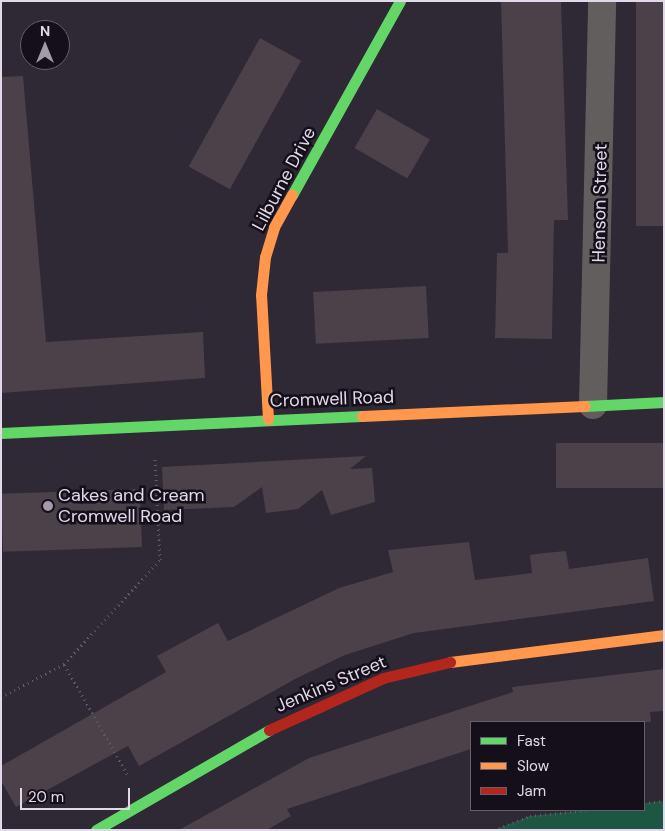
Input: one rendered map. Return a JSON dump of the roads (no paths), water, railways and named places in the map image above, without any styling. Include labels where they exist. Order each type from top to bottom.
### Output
[{"type":"street","name":"Lilburne Drive","points":[[268,419],[261,296],[265,257],[274,227],[400,1]]},
{"type":"street","name":"Henson Street","points":[[593,405],[599,298],[602,1]]},
{"type":"street","name":"Cromwell Road","points":[[1,433],[268,419],[664,402]]},
{"type":"street","name":"Jenkins Street","points":[[96,830],[271,729],[383,678],[441,663],[664,635]]},
{"type":"place","name":"Cakes and Cream Cromwell Road","points":[[48,506]]}]
